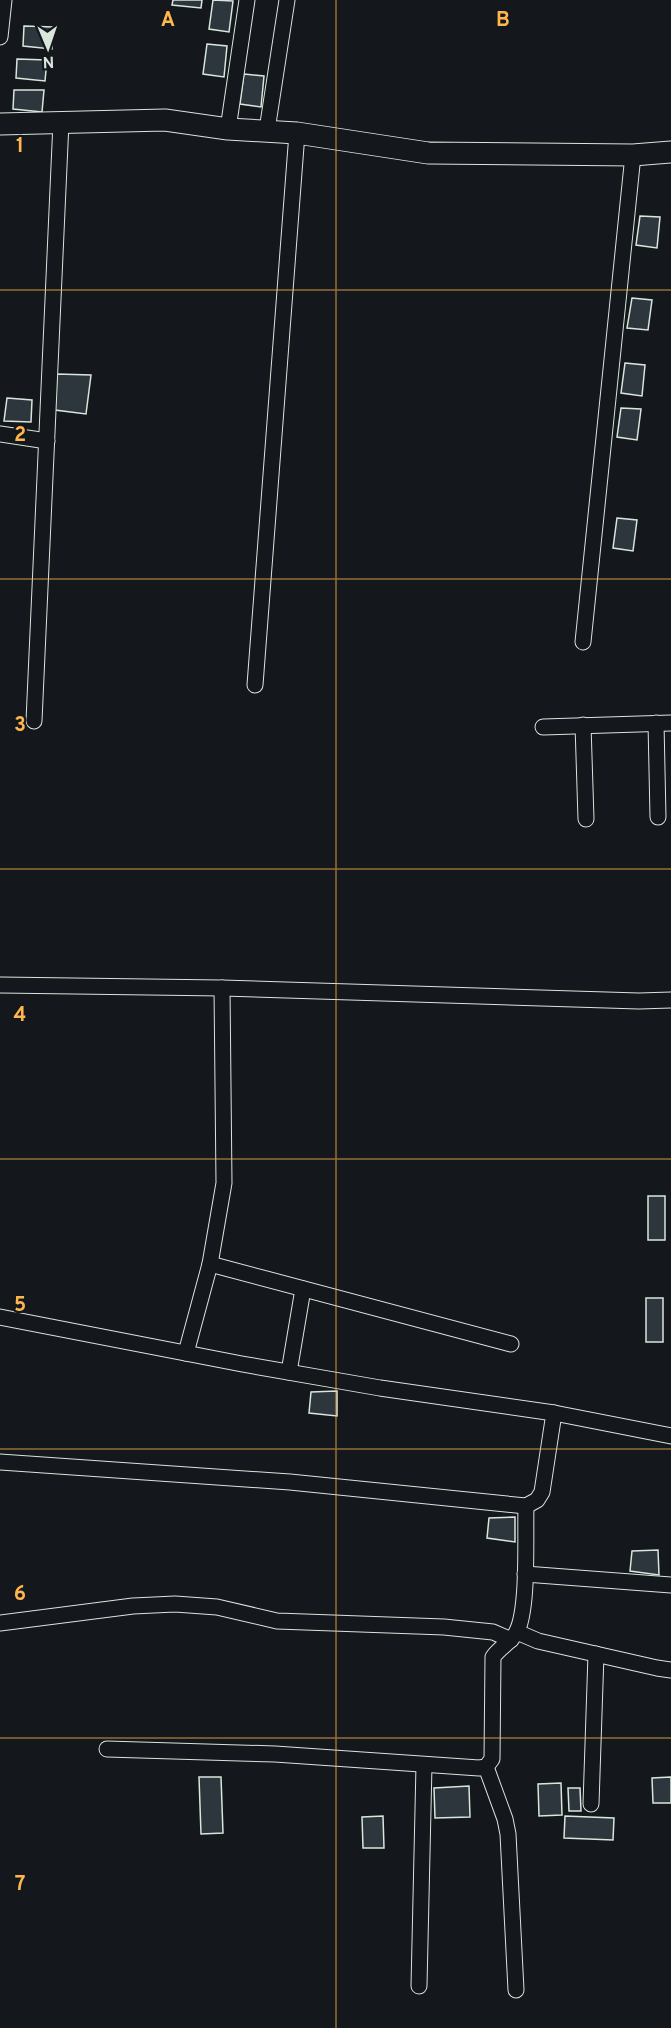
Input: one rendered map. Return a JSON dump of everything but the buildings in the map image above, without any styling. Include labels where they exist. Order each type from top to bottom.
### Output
[{"type":"street","points":[[0,37],[4,0]]},
{"type":"street","points":[[228,129],[247,0]]},
{"type":"street","points":[[267,130],[287,0]]},
{"type":"street","points":[[0,124],[165,120],[228,129],[297,133],[428,153],[633,155],[671,152]]},
{"type":"street","points":[[34,721],[61,123]]},
{"type":"street","points":[[255,685],[297,133]]},
{"type":"street","points":[[583,642],[633,155]]},
{"type":"street","points":[[0,434],[47,441]]},
{"type":"street","points":[[543,727],[663,723],[658,817]]},
{"type":"street","points":[[583,726],[586,819]]},
{"type":"street","points":[[0,986],[222,988],[639,1001],[671,1000]]},
{"type":"street","points":[[186,1353],[210,1264],[224,1182],[222,988]]},
{"type":"street","points":[[210,1264],[510,1344]]},
{"type":"street","points":[[289,1372],[303,1289]]},
{"type":"street","points":[[0,1317],[289,1372],[458,1400],[554,1413],[671,1436]]},
{"type":"street","points":[[0,1462],[290,1482],[526,1506],[537,1500],[542,1492],[554,1413]]},
{"type":"street","points":[[486,1767],[492,1758],[493,1657],[514,1636],[523,1606],[526,1506]]},
{"type":"street","points":[[525,1574],[671,1585]]},
{"type":"street","points":[[0,1623],[133,1606],[176,1604],[217,1607],[278,1621],[444,1627],[493,1632],[671,1670]]},
{"type":"street","points":[[591,1804],[596,1654]]},
{"type":"street","points":[[107,1749],[275,1754],[424,1765],[486,1767]]},
{"type":"street","points":[[419,1986],[424,1765]]},
{"type":"street","points":[[486,1767],[508,1833],[516,1990]]}]
